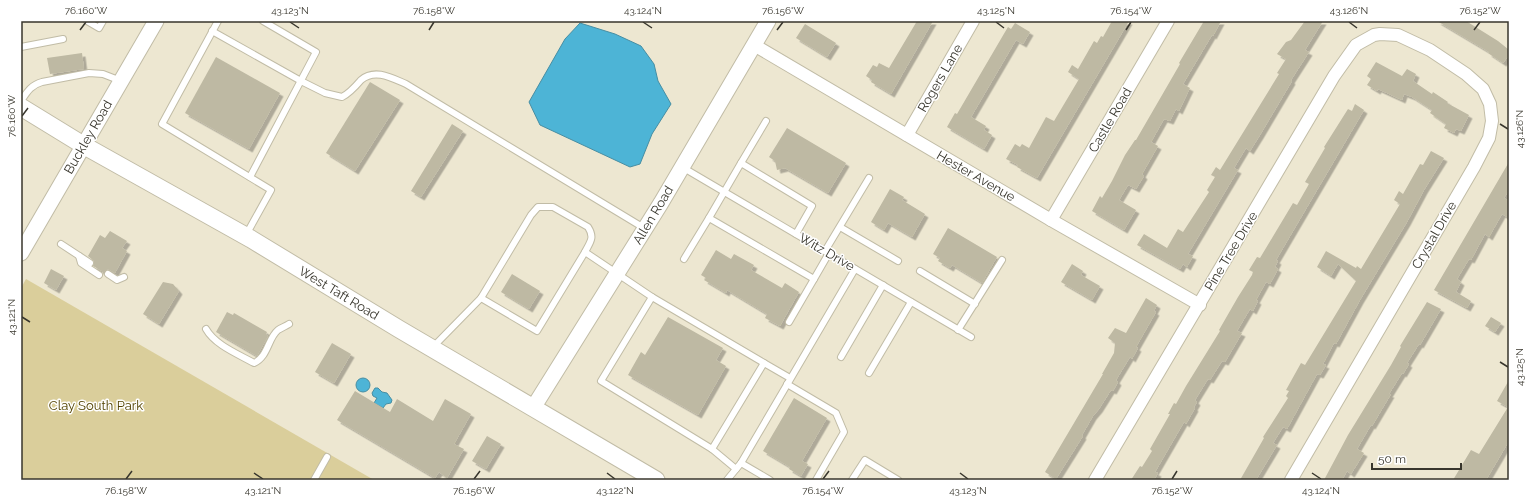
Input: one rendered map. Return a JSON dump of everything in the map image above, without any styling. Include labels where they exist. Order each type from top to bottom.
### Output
[{"type":"main road","name":"West Taft Road","points":[[21,107],[83,145],[246,236],[656,480]]},
{"type":"street","name":"Buckley Road","points":[[21,252],[156,21]]},
{"type":"street","name":"Allen Road","points":[[533,408],[645,229],[768,21]]},
{"type":"street","name":"Rogers Lane","points":[[907,135],[973,21]]},
{"type":"street","name":"Castle Road","points":[[1051,220],[1168,21]]},
{"type":"street","name":"Pine Tree Drive","points":[[1095,480],[1200,305],[1334,76],[1356,46],[1378,34]]},
{"type":"street","name":"Crystal Drive","points":[[1291,480],[1474,167],[1488,138],[1492,121],[1490,104],[1483,89],[1466,74],[1430,50],[1398,35],[1378,34]]},
{"type":"street","name":"Hester Avenue","points":[[754,45],[1051,220],[1200,305]]},
{"type":"lane","points":[[87,21],[99,28],[103,21]]},
{"type":"lane","points":[[218,21],[162,124],[271,190],[246,236]]},
{"type":"lane","points":[[250,177],[316,52],[263,21]]},
{"type":"lane","points":[[212,31],[325,93],[342,97],[349,93],[363,79],[375,74],[388,76],[406,84],[645,229]]},
{"type":"lane","points":[[21,47],[63,39]]},
{"type":"lane","points":[[21,101],[30,88],[35,84],[42,82],[89,73],[102,74],[121,81]]},
{"type":"lane","points":[[684,259],[766,121]]},
{"type":"lane","points":[[741,164],[812,206],[796,234]]},
{"type":"lane","name":"Witz Drive","points":[[682,167],[971,337]]},
{"type":"lane","points":[[789,322],[814,279],[840,227],[869,178]]},
{"type":"lane","points":[[432,348],[481,298],[531,215],[538,207],[553,207],[588,227],[592,233],[592,240],[537,331],[481,298]]},
{"type":"lane","points":[[708,218],[814,279]]},
{"type":"lane","points":[[840,227],[898,261]]},
{"type":"lane","points":[[61,244],[90,264]]},
{"type":"lane","points":[[585,252],[652,297],[764,363],[836,413],[844,432],[816,480]]},
{"type":"lane","points":[[79,256],[81,263],[98,275]]},
{"type":"lane","points":[[958,330],[1002,260]]},
{"type":"lane","points":[[727,480],[741,463],[855,269]]},
{"type":"lane","points":[[920,271],[975,304]]},
{"type":"lane","points":[[106,276],[120,280],[124,277]]},
{"type":"lane","points":[[841,357],[883,285]]},
{"type":"lane","points":[[652,297],[601,381],[712,449],[736,469]]},
{"type":"lane","points":[[869,373],[911,302]]},
{"type":"lane","points":[[206,329],[210,336],[254,363],[258,361],[264,353],[277,330],[289,324]]},
{"type":"lane","points":[[712,449],[764,363]]},
{"type":"lane","points":[[314,480],[327,457]]},
{"type":"lane","points":[[852,480],[865,460],[895,479]]},
{"type":"lane","points":[[741,463],[770,480]]},
{"type":"lane","points":[[884,480],[888,474]]},
{"type":"green space","name":"Clay South Park","points":[[26,279],[374,480],[21,480],[21,288]]},
{"type":"water","points":[[580,23],[615,34],[641,46],[654,64],[658,81],[671,104],[652,134],[640,164],[630,167],[540,125],[529,102],[565,39]]},
{"type":"water","points":[[363,378],[368,380],[370,385],[368,390],[363,392],[358,390],[356,385],[358,380]]},
{"type":"water","points":[[375,388],[387,393],[392,400],[391,403],[386,404],[383,408],[374,403],[377,398],[373,396],[372,393]]},
{"type":"building","points":[[917,21],[933,21],[891,94],[871,82],[872,80],[866,76],[873,65],[877,67],[879,63],[889,68]]},
{"type":"building","points":[[1112,21],[1129,21],[1037,178],[1017,167],[1018,165],[1006,159],[1015,144],[1020,147],[1022,144],[1029,148],[1046,117],[1054,121],[1079,79],[1068,72],[1072,65],[1078,69],[1094,41],[1097,43],[1101,36],[1103,37]]},
{"type":"building","points":[[1204,21],[1221,21],[1183,84],[1190,88],[1179,111],[1176,109],[1170,121],[1164,119],[1151,142],[1158,146],[1142,174],[1144,176],[1136,189],[1128,185],[1119,200],[1136,210],[1124,230],[1092,211],[1100,196],[1102,198],[1125,155],[1136,140]]},
{"type":"building","points":[[1305,21],[1323,21],[1305,50],[1309,52],[1291,80],[1292,81],[1260,135],[1250,151],[1246,148],[1234,168],[1238,170],[1188,254],[1193,256],[1187,267],[1183,264],[1180,269],[1137,245],[1144,234],[1167,248],[1178,229],[1183,232],[1209,192],[1207,190],[1215,177],[1211,175],[1216,167],[1220,170],[1279,74],[1277,73],[1286,59],[1277,54],[1286,42],[1291,40]]},
{"type":"building","points":[[1437,21],[1466,21],[1498,41],[1509,50],[1509,55],[1503,63],[1488,53],[1489,52]]},
{"type":"building","points":[[1015,23],[1030,32],[1023,44],[1016,40],[971,117],[986,126],[984,130],[992,135],[984,149],[947,127],[955,113],[957,114],[1008,27],[1011,29]]},
{"type":"building","points":[[805,24],[836,43],[827,57],[796,38]]},
{"type":"building","points":[[82,53],[84,69],[50,74],[47,58]]},
{"type":"building","points":[[216,57],[280,93],[249,149],[185,113]]},
{"type":"building","points":[[1376,62],[1402,76],[1407,69],[1416,74],[1413,81],[1432,94],[1433,92],[1448,102],[1447,103],[1469,115],[1461,131],[1456,129],[1454,133],[1444,128],[1446,124],[1430,113],[1432,110],[1412,97],[1404,94],[1402,100],[1378,89],[1377,91],[1367,85],[1371,79],[1367,76]]},
{"type":"building","points":[[370,82],[400,100],[355,171],[326,153]]},
{"type":"building","points":[[1355,104],[1364,110],[1276,260],[1278,261],[1275,267],[1278,269],[1270,284],[1266,282],[1256,300],[1258,301],[1253,311],[1250,309],[1237,331],[1242,333],[1225,362],[1222,361],[1210,380],[1208,379],[1195,400],[1197,402],[1194,407],[1195,408],[1186,424],[1184,422],[1155,472],[1158,473],[1154,480],[1131,480],[1140,466],[1142,467],[1152,451],[1150,449],[1170,414],[1168,414],[1174,403],[1176,404],[1252,275],[1253,272],[1249,270],[1257,257],[1260,258],[1293,203],[1297,205],[1309,184],[1305,182],[1325,148],[1324,147],[1348,109],[1352,111]]},
{"type":"building","points":[[452,124],[463,131],[421,197],[411,191]]},
{"type":"building","points":[[787,128],[846,163],[828,193],[785,168],[777,170],[775,161],[769,157]]},
{"type":"building","points":[[1431,151],[1444,158],[1360,300],[1336,344],[1334,343],[1323,364],[1326,365],[1320,375],[1317,374],[1287,429],[1283,427],[1273,443],[1277,445],[1256,480],[1240,480],[1264,438],[1263,437],[1288,398],[1286,396],[1289,391],[1286,390],[1301,363],[1305,365],[1356,281],[1338,264],[1331,276],[1317,267],[1326,251],[1356,268],[1357,266],[1361,269],[1400,204],[1394,200],[1399,191],[1403,194],[1420,164],[1423,165]]},
{"type":"building","points":[[1509,162],[1509,190],[1504,198],[1509,201],[1509,218],[1502,214],[1489,237],[1485,234],[1471,260],[1469,259],[1457,279],[1461,282],[1456,292],[1471,301],[1467,308],[1434,290]]},
{"type":"building","points":[[890,189],[904,197],[902,200],[925,214],[912,237],[888,223],[884,230],[871,222]]},
{"type":"building","points":[[948,228],[997,257],[982,283],[952,265],[950,268],[938,261],[940,258],[933,254]]},
{"type":"building","points":[[110,231],[127,241],[122,248],[127,251],[115,273],[108,269],[104,272],[104,275],[102,271],[93,266],[94,261],[88,256],[100,235],[105,238]]},
{"type":"building","points":[[716,250],[731,259],[734,254],[754,265],[751,270],[782,288],[785,283],[799,292],[780,326],[765,318],[767,314],[727,290],[726,293],[704,280],[706,278],[701,275]]},
{"type":"building","points":[[1072,264],[1083,271],[1081,275],[1100,286],[1092,300],[1061,282]]},
{"type":"building","points":[[51,269],[64,276],[56,290],[44,283]]},
{"type":"building","points":[[512,274],[540,291],[529,309],[501,292]]},
{"type":"building","points":[[163,282],[173,284],[179,291],[159,324],[143,314]]},
{"type":"building","points":[[1146,298],[1157,305],[1154,311],[1156,312],[1136,347],[1138,348],[1132,359],[1130,357],[1116,380],[1118,382],[1113,391],[1111,390],[1093,416],[1082,435],[1083,436],[1056,479],[1045,472],[1114,353],[1115,343],[1108,338],[1115,328],[1126,333]]},
{"type":"building","points":[[1427,302],[1441,309],[1420,345],[1419,344],[1407,363],[1409,364],[1389,394],[1391,394],[1357,449],[1364,453],[1351,474],[1347,471],[1342,480],[1324,480],[1348,435],[1391,365],[1401,347],[1400,346]]},
{"type":"building","points":[[227,312],[233,315],[234,313],[267,332],[266,334],[268,336],[257,356],[216,332]]},
{"type":"building","points":[[668,317],[723,348],[716,360],[726,366],[698,415],[628,375],[641,352],[645,355]]},
{"type":"building","points":[[1491,317],[1501,323],[1495,332],[1485,326]]},
{"type":"building","points":[[332,343],[351,354],[334,383],[315,372]]},
{"type":"building","points":[[1509,380],[1509,441],[1486,480],[1453,480],[1471,450],[1479,454],[1508,407],[1497,401]]},
{"type":"building","points":[[355,391],[390,412],[397,399],[433,421],[445,399],[471,414],[454,444],[464,449],[447,478],[439,472],[435,478],[337,420]]},
{"type":"building","points":[[794,398],[827,418],[802,461],[808,464],[801,476],[789,469],[790,467],[763,451]]},
{"type":"building","points":[[487,436],[501,444],[486,469],[472,461]]}]
